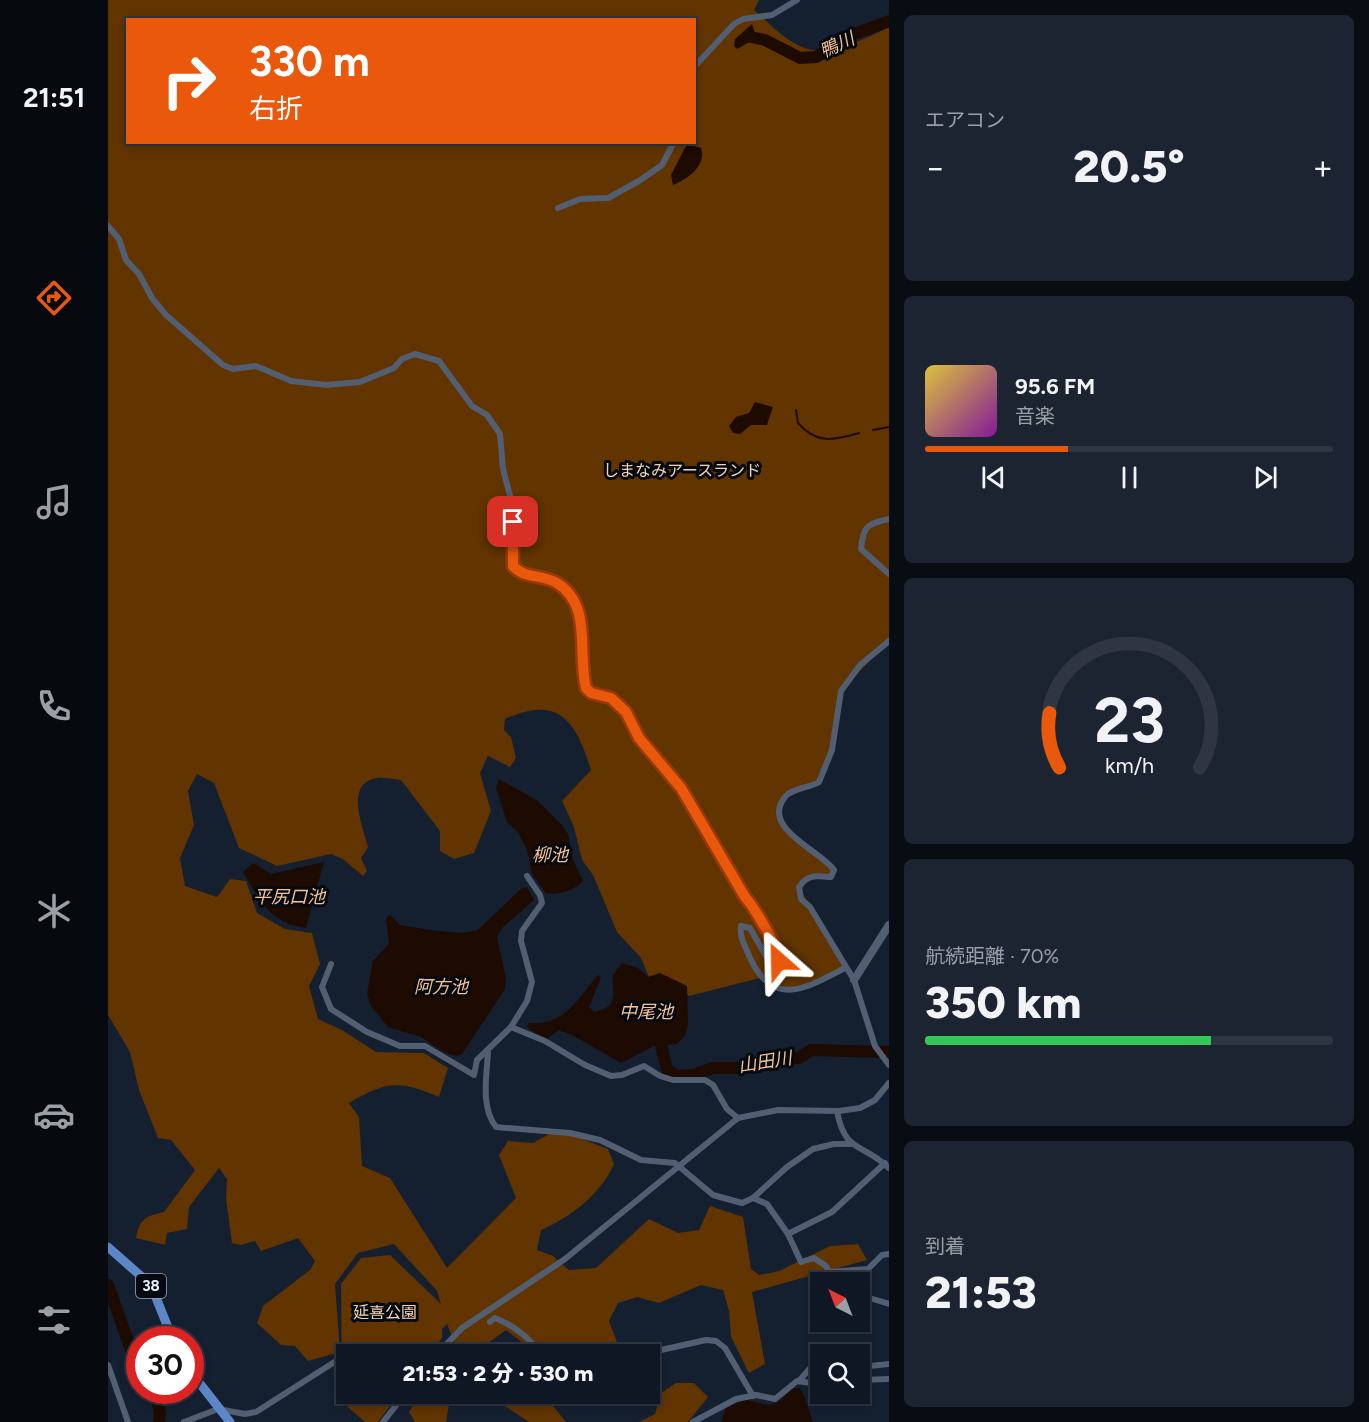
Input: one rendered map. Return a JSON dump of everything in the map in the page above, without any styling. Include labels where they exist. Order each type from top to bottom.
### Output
[{"type":"main road","name":"38","points":[[108,1247],[151,1285],[167,1326]]},
{"type":"main road","points":[[204,1390],[230,1422]]},
{"type":"street","points":[[696,65],[734,24],[743,19],[772,15],[797,0]]},
{"type":"street","points":[[558,208],[580,199],[608,198],[639,181],[662,165],[674,144]]},
{"type":"street","points":[[108,226],[119,239],[126,260],[140,274],[152,298],[166,315],[223,365],[233,369],[256,366],[291,381],[327,385],[360,382],[394,368],[402,359],[415,354],[438,361],[472,406],[487,415],[500,434],[503,469],[512,503],[513,566],[526,575],[549,579],[568,592],[580,616],[586,688],[591,693],[611,698],[626,712],[639,738],[681,788],[778,952],[779,961],[768,960],[750,928],[746,925],[741,926],[741,938],[759,978],[779,987],[802,990],[845,968]]},
{"type":"street","points":[[889,519],[871,524],[863,533],[861,549],[889,574]]},
{"type":"street","points":[[889,641],[860,665],[841,692],[832,750],[819,782],[790,793],[777,813],[779,820],[800,842],[828,861],[834,870],[831,877],[814,875],[805,878],[799,887],[801,899],[810,908],[854,980],[875,1046],[889,1065]]},
{"type":"street","points":[[331,964],[322,987],[331,1009],[367,1032],[399,1046],[425,1046],[474,1075],[477,1060],[510,1027],[527,1001],[532,982],[520,941],[522,931],[542,903],[540,895],[527,876]]},
{"type":"street","points":[[854,980],[888,929]]},
{"type":"street","points":[[510,1027],[545,1041],[585,1065],[611,1076],[622,1075],[644,1066],[660,1076],[673,1080],[705,1080],[713,1085],[727,1109],[738,1118]]},
{"type":"street","points":[[488,1051],[486,1098],[489,1115],[496,1127],[570,1133],[600,1140],[641,1160],[675,1163],[713,1195],[732,1202],[748,1202],[787,1167],[813,1149],[834,1144],[851,1144],[870,1152],[887,1166],[832,1212],[788,1234]]},
{"type":"street","points":[[447,1344],[462,1328],[565,1259],[738,1118],[778,1110],[837,1111],[860,1108],[875,1100],[889,1083]]},
{"type":"street","points":[[837,1111],[841,1132],[851,1144]]},
{"type":"street","points":[[753,1198],[767,1204],[788,1234],[801,1262],[814,1258],[826,1266],[829,1272],[868,1269],[882,1255],[889,1254]]},
{"type":"street","points":[[873,1299],[889,1304]]},
{"type":"street","points":[[490,1322],[495,1318],[508,1323],[532,1344]]},
{"type":"street","points":[[660,1351],[716,1341],[725,1348],[753,1396]]},
{"type":"street","points":[[184,1422],[218,1409],[245,1414],[256,1412],[336,1361]]},
{"type":"street","points":[[870,1366],[889,1364]]},
{"type":"street","points":[[108,1365],[128,1422]]},
{"type":"street","points":[[693,1422],[736,1399],[753,1396],[776,1399],[810,1369]]},
{"type":"street","points":[[870,1380],[889,1379]]},
{"type":"street","points":[[799,1381],[810,1383]]},
{"type":"street","points":[[383,1422],[397,1404]]},
{"type":"green space","points":[[108,0],[759,0],[754,10],[781,34],[805,48],[821,51],[852,43],[889,27],[889,641],[841,691],[830,757],[819,782],[790,793],[778,813],[790,831],[834,870],[831,876],[814,875],[799,887],[845,968],[812,985],[795,989],[785,988],[760,978],[689,996],[683,989],[654,989],[641,958],[617,932],[593,875],[582,860],[574,827],[562,801],[591,770],[572,726],[552,711],[524,712],[505,719],[504,730],[511,737],[516,758],[510,767],[488,756],[480,773],[491,811],[474,853],[454,859],[440,851],[440,831],[401,780],[377,778],[367,782],[361,788],[358,797],[360,818],[368,847],[361,858],[367,871],[363,876],[343,859],[331,854],[277,866],[239,848],[214,783],[197,774],[188,791],[194,825],[180,858],[185,886],[217,897],[230,879],[246,881],[257,913],[285,929],[312,933],[320,964],[309,986],[318,1019],[342,1030],[376,1052],[424,1053],[448,1068],[439,1097],[414,1088],[393,1085],[373,1090],[349,1103],[359,1117],[362,1166],[390,1178],[447,1268],[516,1198],[499,1155],[508,1141],[533,1143],[553,1132],[577,1137],[608,1149],[614,1164],[593,1195],[574,1212],[541,1230],[537,1250],[553,1256],[569,1270],[596,1268],[649,1219],[678,1233],[699,1230],[710,1206],[743,1217],[751,1269],[759,1275],[779,1271],[830,1246],[858,1244],[867,1260],[824,1272],[810,1272],[810,1276],[752,1292],[765,1364],[749,1373],[731,1337],[729,1311],[723,1290],[701,1285],[659,1303],[637,1297],[618,1303],[609,1321],[619,1344],[524,1344],[506,1330],[487,1344],[455,1344],[447,1324],[442,1329],[442,1338],[437,1344],[342,1344],[341,1284],[361,1258],[390,1255],[441,1304],[437,1291],[394,1244],[358,1253],[335,1284],[339,1344],[336,1344],[336,1353],[308,1361],[295,1346],[281,1345],[257,1323],[263,1306],[310,1270],[315,1261],[298,1238],[261,1251],[255,1241],[241,1245],[232,1243],[226,1199],[227,1179],[219,1168],[189,1207],[187,1229],[167,1233],[165,1245],[136,1238],[141,1222],[152,1215],[164,1212],[195,1170],[171,1140],[158,1138],[139,1090],[130,1052],[108,1015]]},
{"type":"green space","points":[[676,1383],[694,1383],[708,1397],[688,1422],[639,1422],[655,1414],[658,1404],[660,1404],[661,1393]]},
{"type":"green space","points":[[344,1404],[392,1404],[378,1422],[365,1422]]},
{"type":"green space","points":[[414,1404],[449,1404],[446,1422],[415,1422],[409,1412]]},
{"type":"green space","points":[[502,1404],[553,1404],[566,1422],[529,1422]]},
{"type":"water","points":[[752,24],[755,34],[753,40],[737,49],[734,46],[735,39]]},
{"type":"water","points":[[687,144],[701,148],[701,161],[690,175],[673,185],[671,175]]},
{"type":"water","points":[[755,402],[773,407],[767,425],[751,425],[740,434],[733,433],[729,426],[736,417],[749,413]]},
{"type":"water","name":"柳池","points":[[499,779],[538,801],[562,825],[568,834],[573,860],[583,881],[580,884],[560,893],[546,893],[532,874],[527,850],[518,832],[507,822],[496,788]]},
{"type":"water","name":"平尻口池","points":[[324,862],[306,928],[283,921],[267,909],[243,872],[253,863],[271,874]]},
{"type":"water","name":"阿方池","points":[[527,887],[534,900],[502,928],[497,937],[506,979],[505,989],[462,1054],[456,1056],[444,1052],[421,1037],[388,1027],[371,1006],[367,994],[373,961],[389,944],[386,918],[390,915],[400,925],[429,930],[462,933],[478,930],[522,888]]},
{"type":"water","name":"中尾池","points":[[622,963],[638,968],[648,977],[660,973],[687,986],[688,1024],[685,1036],[677,1044],[654,1046],[621,1063],[559,1030],[545,1040],[527,1027],[529,1023],[541,1023],[561,1016],[577,1001],[598,975],[601,977],[589,1007],[594,1012],[608,1007],[613,999],[613,975]]},
{"type":"water","points":[[794,1388],[799,1388],[803,1393],[813,1422],[721,1422],[726,1408],[746,1400],[769,1405],[777,1403]]},
{"type":"waterway","name":"鴨川","points":[[751,37],[765,40],[800,58],[816,57],[854,34],[889,21]]},
{"type":"waterway","points":[[796,410],[798,423],[819,438],[834,439],[859,433]]},
{"type":"waterway","points":[[873,430],[889,427]]},
{"type":"waterway","name":"山田川","points":[[661,1045],[667,1069],[676,1076],[693,1075],[713,1068],[738,1068],[799,1058],[811,1050],[889,1052]]},
{"type":"waterway","points":[[108,1285],[126,1336]]},
{"type":"waterway","points":[[158,1404],[159,1422]]},
{"type":"route","points":[[513,522],[513,566],[517,571],[526,575],[549,579],[559,584],[568,592],[580,616],[586,688],[591,693],[611,698],[620,705],[639,738],[681,788],[708,837],[755,910],[772,945],[778,952],[779,961]]},
{"type":"park label","name":"しまなみアースランド","points":[[682,470]]},
{"type":"park label","name":"延喜公園","points":[[385,1312]]}]
